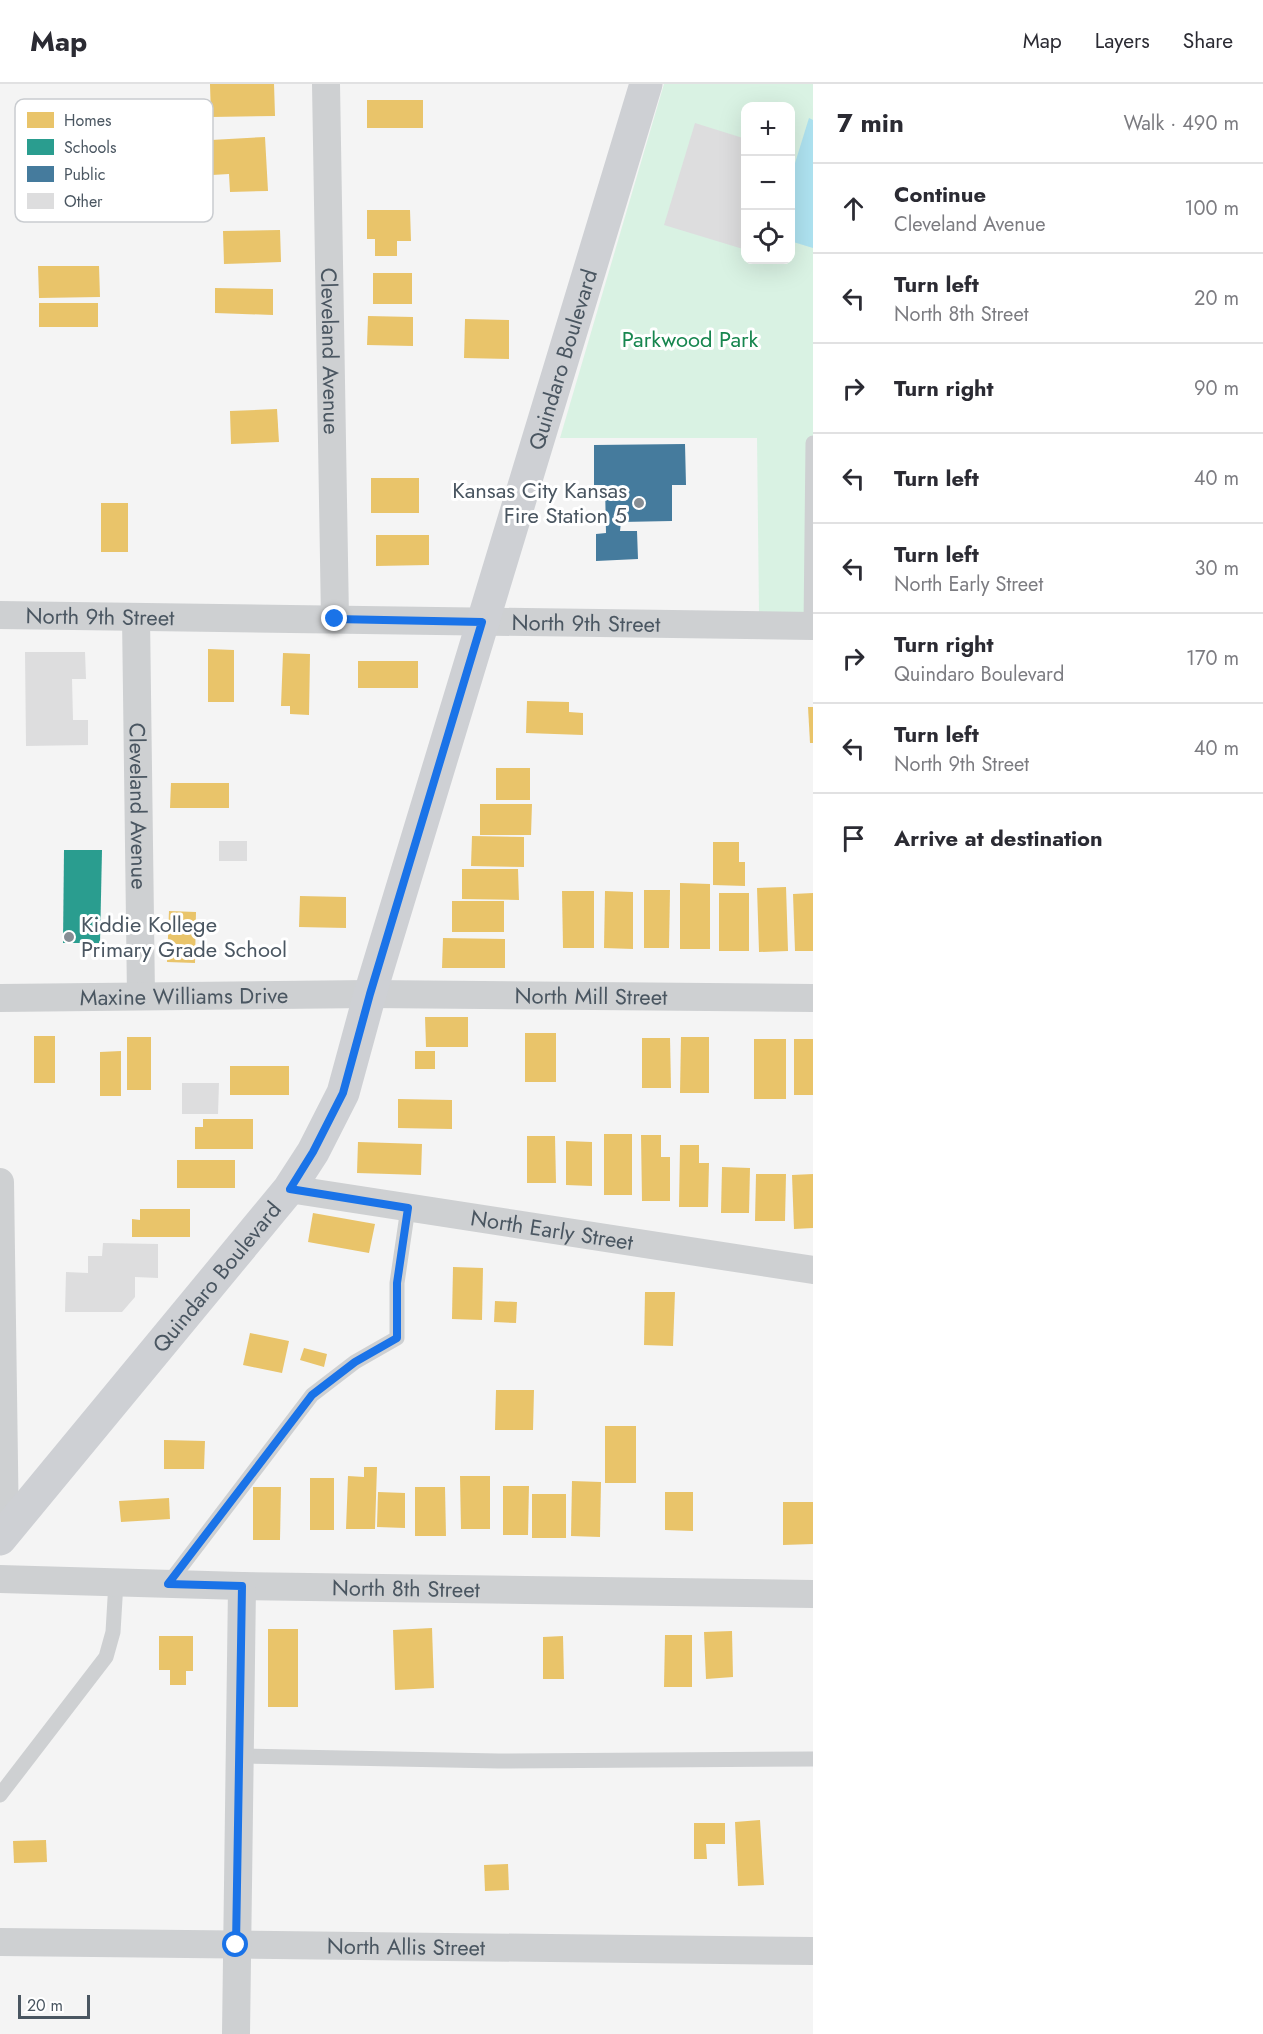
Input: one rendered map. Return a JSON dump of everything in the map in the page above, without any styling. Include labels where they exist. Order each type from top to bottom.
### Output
[{"type":"main road","name":"Quindaro Boulevard","points":[[2,1536],[290,1189],[313,1152],[343,1093],[370,994],[646,84]]},
{"type":"street","name":"Cleveland Avenue","points":[[326,84],[335,619]]},
{"type":"street","name":"North 9th Street","points":[[0,615],[812,626]]},
{"type":"street","name":"Cleveland Avenue","points":[[136,617],[141,996]]},
{"type":"street","name":"Maxine Williams Drive","points":[[0,998],[370,994]]},
{"type":"street","name":"North Mill Street","points":[[370,994],[813,998]]},
{"type":"street","points":[[0,1182],[2,1536]]},
{"type":"street","name":"North Early Street","points":[[290,1189],[813,1270]]},
{"type":"street","name":"North 8th Street","points":[[0,1579],[242,1586],[813,1594]]},
{"type":"street","points":[[236,2034],[242,1586]]},
{"type":"street","name":"North Allis Street","points":[[0,1942],[813,1952]]},
{"type":"lane","points":[[812,626],[813,443]]},
{"type":"lane","points":[[168,1584],[312,1395],[355,1362],[397,1338],[397,1283],[408,1208]]},
{"type":"lane","points":[[0,1795],[106,1657],[113,1632],[116,1582]]},
{"type":"lane","points":[[239,1756],[499,1761],[813,1759]]},
{"type":"green space","name":"Parkwood Park","points":[[664,84],[813,84],[813,613],[759,613],[757,438],[560,438]]},
{"type":"water","points":[[809,118],[813,120],[813,248],[795,243],[795,163]]},
{"type":"building: Homes","points":[[210,84],[274,84],[275,116],[213,117],[213,99],[210,99]]},
{"type":"building: Homes","points":[[367,100],[423,100],[423,128],[367,128]]},
{"type":"building: Homes","points":[[265,137],[268,191],[230,192],[229,174],[213,175],[213,140]]},
{"type":"building: Homes","points":[[367,210],[410,210],[411,241],[397,241],[397,256],[375,256],[375,239],[367,239]]},
{"type":"building: Homes","points":[[280,230],[281,262],[224,264],[223,231]]},
{"type":"building: Homes","points":[[38,266],[99,266],[100,297],[39,298]]},
{"type":"building: Homes","points":[[373,273],[412,273],[412,304],[373,304]]},
{"type":"building: Homes","points":[[215,288],[273,289],[273,315],[215,313]]},
{"type":"building: Homes","points":[[39,303],[98,303],[98,327],[39,327]]},
{"type":"building: Homes","points":[[368,316],[413,317],[413,346],[367,345]]},
{"type":"building: Homes","points":[[465,319],[509,320],[509,359],[464,358]]},
{"type":"building: Homes","points":[[277,409],[279,442],[231,444],[230,411]]},
{"type":"building: Homes","points":[[371,478],[419,478],[419,513],[371,513]]},
{"type":"building: Homes","points":[[101,503],[128,503],[128,552],[101,552]]},
{"type":"building: Homes","points":[[376,535],[429,535],[429,565],[376,566]]},
{"type":"building: Homes","points":[[208,649],[234,650],[234,702],[208,702]]},
{"type":"building: Homes","points":[[283,653],[310,654],[309,715],[290,714],[290,706],[281,706]]},
{"type":"building: Homes","points":[[358,661],[418,661],[418,688],[358,688]]},
{"type":"building: Homes","points":[[527,701],[569,702],[569,712],[583,713],[583,735],[526,733]]},
{"type":"building: Homes","points":[[808,707],[813,707],[813,743],[810,743]]},
{"type":"building: Homes","points":[[496,768],[530,768],[530,800],[496,800]]},
{"type":"building: Homes","points":[[171,783],[229,783],[229,808],[170,808]]},
{"type":"building: Homes","points":[[480,804],[532,804],[531,835],[480,835]]},
{"type":"building: Homes","points":[[472,836],[524,837],[524,867],[471,866]]},
{"type":"building: Homes","points":[[713,842],[739,842],[739,862],[745,862],[745,886],[713,885]]},
{"type":"building: Homes","points":[[462,869],[518,869],[519,900],[462,899]]},
{"type":"building: Homes","points":[[680,883],[710,884],[710,949],[680,949]]},
{"type":"building: Homes","points":[[786,887],[788,951],[759,952],[757,888]]},
{"type":"building: Homes","points":[[644,890],[670,890],[669,948],[644,948]]},
{"type":"building: Homes","points":[[562,891],[594,891],[594,948],[563,948]]},
{"type":"building: Homes","points":[[605,891],[633,892],[633,949],[604,948]]},
{"type":"building: Homes","points":[[719,893],[749,893],[749,951],[719,951]]},
{"type":"building: Homes","points":[[813,893],[813,951],[795,951],[793,894]]},
{"type":"building: Homes","points":[[300,896],[346,897],[346,928],[299,927]]},
{"type":"building: Homes","points":[[452,901],[504,901],[504,932],[452,932]]},
{"type":"building: Homes","points":[[169,911],[196,912],[195,963],[167,962]]},
{"type":"building: Homes","points":[[443,938],[505,939],[505,968],[442,968]]},
{"type":"building: Homes","points":[[425,1017],[468,1017],[468,1047],[426,1047]]},
{"type":"building: Homes","points":[[525,1033],[556,1033],[556,1082],[525,1082]]},
{"type":"building: Homes","points":[[34,1036],[55,1036],[55,1083],[34,1083]]},
{"type":"building: Homes","points":[[127,1037],[151,1037],[151,1090],[127,1090]]},
{"type":"building: Homes","points":[[681,1037],[709,1037],[709,1093],[680,1093]]},
{"type":"building: Homes","points":[[642,1038],[670,1038],[671,1088],[642,1088]]},
{"type":"building: Homes","points":[[754,1039],[786,1039],[786,1099],[754,1099]]},
{"type":"building: Homes","points":[[794,1039],[813,1039],[813,1095],[794,1095]]},
{"type":"building: Homes","points":[[121,1051],[121,1096],[100,1096],[100,1052]]},
{"type":"building: Homes","points":[[415,1051],[435,1051],[435,1069],[415,1069]]},
{"type":"building: Homes","points":[[230,1066],[289,1066],[289,1095],[230,1095]]},
{"type":"building: Homes","points":[[398,1099],[452,1100],[452,1129],[398,1128]]},
{"type":"building: Homes","points":[[203,1119],[253,1119],[253,1149],[195,1149],[195,1127],[203,1127]]},
{"type":"building: Homes","points":[[604,1134],[632,1134],[632,1195],[604,1195]]},
{"type":"building: Homes","points":[[641,1135],[661,1135],[661,1157],[670,1157],[670,1201],[642,1201]]},
{"type":"building: Homes","points":[[527,1136],[555,1136],[556,1183],[527,1183]]},
{"type":"building: Homes","points":[[566,1141],[592,1142],[592,1186],[566,1185]]},
{"type":"building: Homes","points":[[358,1142],[422,1144],[421,1175],[357,1173]]},
{"type":"building: Homes","points":[[680,1145],[699,1145],[699,1163],[709,1163],[708,1207],[679,1207]]},
{"type":"building: Homes","points":[[177,1160],[235,1160],[235,1188],[177,1188]]},
{"type":"building: Homes","points":[[722,1167],[750,1168],[749,1213],[721,1213]]},
{"type":"building: Homes","points":[[756,1174],[786,1174],[785,1221],[755,1221]]},
{"type":"building: Homes","points":[[813,1174],[813,1228],[794,1229],[792,1175]]},
{"type":"building: Homes","points":[[140,1209],[190,1209],[190,1237],[132,1237],[132,1219],[140,1220]]},
{"type":"building: Homes","points":[[313,1213],[375,1224],[369,1253],[308,1242]]},
{"type":"building: Homes","points":[[453,1267],[483,1268],[482,1320],[452,1319]]},
{"type":"building: Homes","points":[[645,1292],[675,1292],[673,1346],[644,1345]]},
{"type":"building: Homes","points":[[495,1301],[517,1302],[516,1323],[494,1322]]},
{"type":"building: Homes","points":[[250,1333],[289,1341],[282,1373],[243,1365]]},
{"type":"building: Homes","points":[[304,1348],[327,1354],[324,1367],[300,1360]]},
{"type":"building: Homes","points":[[496,1390],[534,1390],[533,1430],[495,1430]]},
{"type":"building: Homes","points":[[605,1426],[636,1426],[636,1483],[605,1483]]},
{"type":"building: Homes","points":[[164,1440],[205,1441],[204,1469],[164,1469]]},
{"type":"building: Homes","points":[[364,1467],[377,1467],[375,1529],[346,1529],[348,1476],[364,1477]]},
{"type":"building: Homes","points":[[460,1476],[490,1476],[490,1529],[461,1529]]},
{"type":"building: Homes","points":[[310,1478],[334,1478],[334,1530],[310,1530]]},
{"type":"building: Homes","points":[[572,1481],[601,1482],[600,1537],[571,1536]]},
{"type":"building: Homes","points":[[503,1486],[529,1486],[528,1535],[503,1535]]},
{"type":"building: Homes","points":[[253,1487],[281,1487],[280,1540],[253,1540]]},
{"type":"building: Homes","points":[[415,1487],[445,1487],[446,1536],[415,1536]]},
{"type":"building: Homes","points":[[378,1492],[405,1493],[405,1528],[377,1527]]},
{"type":"building: Homes","points":[[665,1492],[693,1492],[693,1531],[665,1530]]},
{"type":"building: Homes","points":[[532,1494],[566,1494],[566,1538],[532,1538]]},
{"type":"building: Homes","points":[[169,1498],[170,1519],[121,1522],[119,1501]]},
{"type":"building: Homes","points":[[783,1502],[813,1502],[813,1544],[783,1545]]},
{"type":"building: Homes","points":[[432,1628],[434,1688],[395,1690],[393,1630]]},
{"type":"building: Homes","points":[[268,1629],[298,1629],[298,1707],[268,1707]]},
{"type":"building: Homes","points":[[732,1631],[733,1677],[706,1679],[704,1632]]},
{"type":"building: Homes","points":[[665,1635],[692,1635],[692,1687],[664,1687]]},
{"type":"building: Homes","points":[[159,1636],[193,1636],[193,1671],[186,1671],[186,1685],[170,1685],[170,1670],[159,1670]]},
{"type":"building: Homes","points":[[563,1636],[564,1679],[543,1679],[543,1637]]},
{"type":"building: Homes","points":[[760,1820],[764,1885],[738,1886],[735,1822]]},
{"type":"building: Homes","points":[[694,1823],[725,1823],[725,1844],[706,1844],[707,1859],[694,1859]]},
{"type":"building: Homes","points":[[46,1840],[47,1862],[14,1863],[13,1841]]},
{"type":"building: Homes","points":[[508,1864],[509,1890],[485,1891],[484,1865]]},
{"type":"building: Schools","points":[[64,850],[102,850],[100,943],[63,943]]},
{"type":"building: Public","name":"Kansas City Kansas Fire Station 5","points":[[685,444],[686,485],[672,485],[672,521],[621,522],[620,531],[637,531],[638,559],[596,561],[596,534],[606,533],[605,485],[594,485],[594,445]]},
{"type":"building: Other","points":[[695,123],[741,137],[741,248],[664,225]]},
{"type":"building: Other","points":[[25,652],[85,652],[86,679],[72,679],[73,720],[88,720],[88,745],[26,746]]},
{"type":"building: Other","points":[[219,841],[247,841],[247,861],[219,861]]},
{"type":"building: Other","points":[[182,1083],[219,1083],[218,1114],[182,1114]]},
{"type":"building: Other","points":[[103,1243],[158,1244],[158,1278],[135,1277],[135,1297],[122,1312],[65,1312],[66,1272],[88,1273],[88,1256],[102,1256]]},
{"type":"place","name":"Kansas City Kansas Fire Station 5","points":[[639,503]]},
{"type":"place","name":"Kiddie Kollege Primary Grade School","points":[[69,937]]},
{"type":"route","points":[[236,1945],[242,1586],[168,1584],[312,1395],[355,1362],[397,1338],[397,1283],[408,1208],[290,1189],[313,1152],[343,1093],[370,994],[482,622],[335,619]]}]
